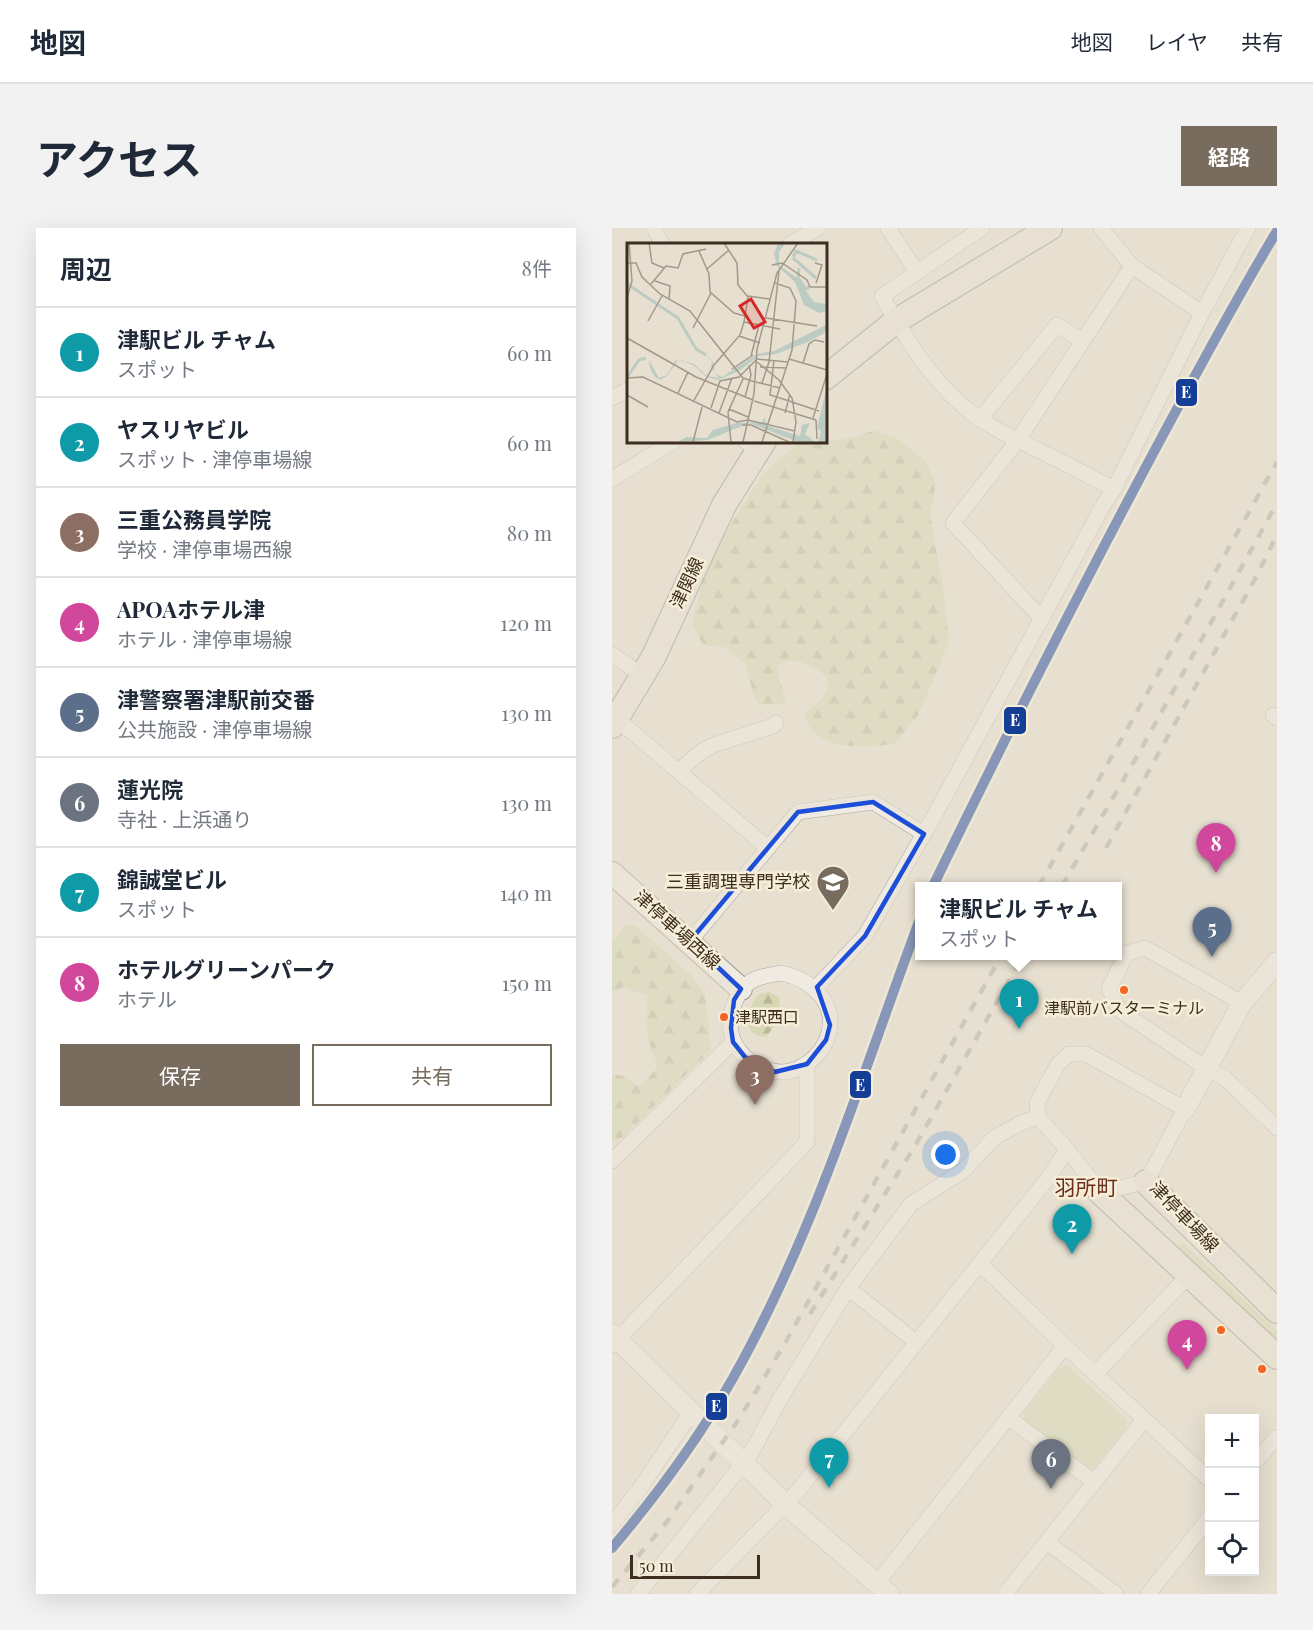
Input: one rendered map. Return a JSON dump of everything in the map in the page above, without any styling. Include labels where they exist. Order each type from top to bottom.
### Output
[{"type":"main road","points":[[826,377],[896,321],[1050,228]]},
{"type":"main road","name":"津関線","points":[[615,722],[643,676],[755,443]]},
{"type":"main road","name":"津停車場西線","points":[[612,873],[741,988]]},
{"type":"main road","name":"津停車場線","points":[[1146,1182],[1277,1311]]},
{"type":"main road","name":"津停車場線","points":[[1100,1192],[1277,1357]]},
{"type":"street","points":[[654,228],[662,243]]},
{"type":"street","points":[[792,243],[818,228]]},
{"type":"street","points":[[888,228],[917,272]]},
{"type":"street","points":[[982,228],[882,296],[910,343],[946,391],[965,408],[1018,440],[1114,489]]},
{"type":"street","points":[[1101,228],[1132,266],[1202,314]]},
{"type":"street","points":[[815,989],[865,936],[924,834],[1114,489],[1248,228]]},
{"type":"street","points":[[1042,619],[953,523],[1018,440],[1132,266]]},
{"type":"street","points":[[980,419],[1057,325],[1083,341]]},
{"type":"street","points":[[612,398],[627,390]]},
{"type":"street","points":[[612,479],[672,442]]},
{"type":"street","points":[[612,654],[643,676]]},
{"type":"street","points":[[615,722],[678,771],[768,848]]},
{"type":"street","points":[[678,771],[702,751],[776,723]]},
{"type":"street","points":[[690,941],[798,812],[873,802],[924,834]]},
{"type":"street","points":[[1242,1003],[1145,948],[1127,953],[1109,989],[1119,1010],[1206,1068],[1225,1078],[1277,1128]]},
{"type":"street","points":[[1146,1182],[1100,1192],[1038,1117],[1037,1103],[1058,1065],[1069,1054],[1086,1054],[1185,1109],[1242,1003],[1277,962]]},
{"type":"street","points":[[780,973],[796,976],[810,984],[821,995],[828,1009],[830,1025],[819,1054],[807,1064],[791,1071],[775,1072],[759,1067],[745,1057],[733,1042],[731,1028],[734,1000],[741,988],[751,981],[780,973]]},
{"type":"street","points":[[612,1161],[733,1042]]},
{"type":"street","points":[[807,1064],[807,1142],[614,1339],[692,1411],[786,1505],[883,1588],[1065,1346]]},
{"type":"street","name":"津停車場線","points":[[1146,1182],[1185,1109]]},
{"type":"street","points":[[638,1594],[743,1464],[848,1288],[911,1204],[963,1171],[995,1137],[1038,1117]]},
{"type":"street","points":[[701,1593],[786,1505],[981,1264],[1049,1177],[1066,1149]]},
{"type":"street","points":[[981,1264],[1205,1476]]},
{"type":"street","points":[[1095,1374],[1189,1275]]},
{"type":"street","points":[[848,1288],[916,1342]]},
{"type":"street","points":[[612,1524],[639,1490],[692,1411]]},
{"type":"street","points":[[1009,1418],[1093,1481]]},
{"type":"street","points":[[1005,1594],[1144,1420]]},
{"type":"street","points":[[1259,1457],[1277,1437]]},
{"type":"street","points":[[1148,1594],[1206,1522]]},
{"type":"street","points":[[1047,1542],[1116,1594]]},
{"type":"highlighted area","points":[[873,802],[924,834],[865,936],[817,987],[830,1025],[826,1040],[807,1064],[775,1072],[745,1057],[733,1042],[731,1028],[734,1000],[741,989],[690,941],[798,812]]},
{"type":"green space","points":[[874,430],[897,438],[926,461],[936,484],[930,515],[942,581],[949,640],[918,715],[895,744],[842,745],[818,736],[810,727],[804,714],[825,694],[827,677],[802,662],[788,661],[777,668],[786,703],[762,705],[755,700],[745,663],[724,647],[703,645],[692,625],[707,561],[763,474],[797,444],[855,437]]},
{"type":"green space","points":[[626,925],[636,926],[692,976],[705,994],[711,1050],[623,1137],[612,1141],[612,1075],[623,1076],[639,1086],[655,1070],[657,1064],[648,1041],[647,996],[624,987],[612,992],[612,941]]},
{"type":"green space","points":[[769,992],[779,997],[779,1013],[775,1024],[765,1037],[752,1031],[748,1020],[751,1006],[759,994]]},
{"type":"green space","points":[[1182,1242],[1277,1330],[1277,1340],[1178,1248]]},
{"type":"green space","points":[[1067,1365],[1128,1420],[1126,1428],[1094,1469],[1087,1469],[1024,1422],[1024,1412],[1060,1367]]},
{"type":"railway","points":[[1041,882],[1277,462]]},
{"type":"railway","points":[[1064,882],[1140,751],[1277,503]]},
{"type":"railway","points":[[1106,848],[1277,535]]},
{"type":"railway","points":[[612,1587],[666,1523],[739,1419],[784,1345],[999,960]]},
{"type":"railway","points":[[810,1314],[915,1146],[1021,960]]},
{"type":"transit line","name":"E","points":[[935,882],[1105,545],[1219,331],[1277,231]]},
{"type":"transit line","name":"E","points":[[612,1548],[649,1503],[700,1432],[744,1358],[771,1305],[840,1142],[915,933]]},
{"type":"place","name":"ホテルグリーンパーク","points":[[1216,873]]},
{"type":"place","name":"三重調理専門学校","points":[[833,911]]},
{"type":"place","name":"津警察署津駅前交番","points":[[1212,957]]},
{"type":"place","name":"津駅前バスターミナル","points":[[1124,990]]},
{"type":"place","name":"津駅西口","points":[[724,1017]]},
{"type":"place","name":"津駅ビル チャム","points":[[1019,1029]]},
{"type":"place","name":"三重公務員学院","points":[[755,1105]]},
{"type":"place","name":"ヤスリヤビル","points":[[1072,1254]]},
{"type":"place","name":"APOAホテル津","points":[[1187,1370]]},
{"type":"place","name":"錦誠堂ビル","points":[[829,1488]]},
{"type":"place","name":"蓮光院","points":[[1051,1489]]},
{"type":"district","name":"羽所町","points":[[1086,1188]]}]
